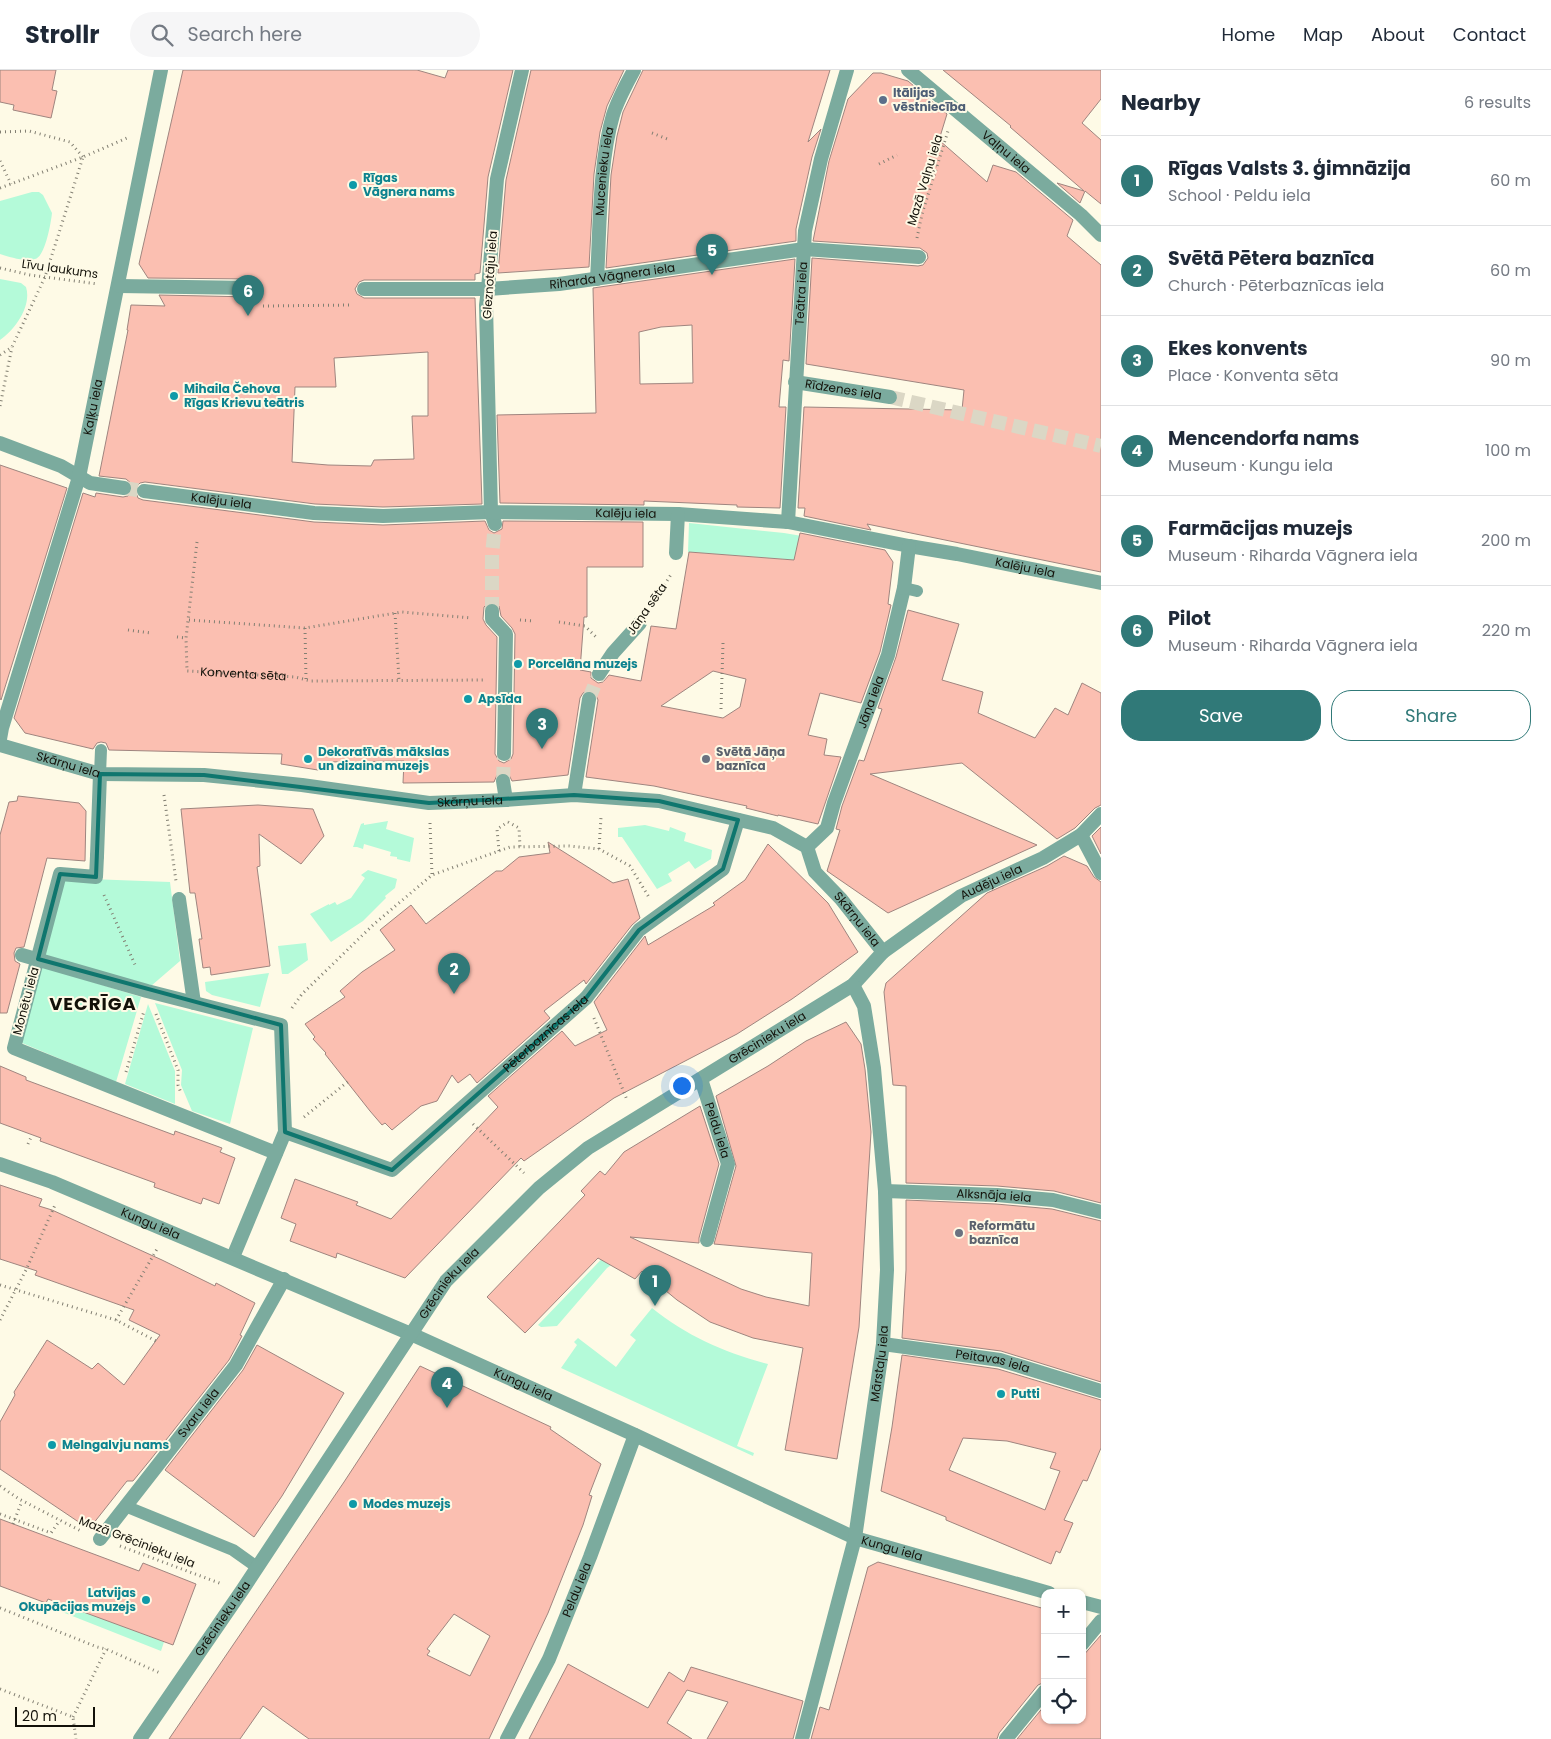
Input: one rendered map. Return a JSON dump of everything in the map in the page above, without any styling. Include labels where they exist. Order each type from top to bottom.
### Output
[{"type":"street","name":"Kaļķu iela","points":[[0,739],[79,476],[119,286],[161,70]]},
{"type":"street","name":"Gleznotāju iela","points":[[493,518],[486,305],[497,179],[522,70]]},
{"type":"street","name":"Mucenieku iela","points":[[597,279],[603,178],[612,118],[620,96],[634,70]]},
{"type":"street","name":"Teātra iela","points":[[788,522],[805,231],[821,159],[847,70]]},
{"type":"street","name":"Vaļņu iela","points":[[908,70],[1081,215],[1101,235]]},
{"type":"street","name":"Riharda Vāgnera iela","points":[[364,289],[488,289],[559,284],[804,248],[916,256]]},
{"type":"street","points":[[119,286],[245,288]]},
{"type":"street","name":"Rīdzenes iela","points":[[796,382],[890,397]]},
{"type":"street","points":[[0,443],[61,466],[90,483],[124,488]]},
{"type":"street","name":"Kalēju iela","points":[[144,491],[314,513],[493,518],[678,514],[788,522],[1101,583]]},
{"type":"street","points":[[676,553],[678,514]]},
{"type":"street","name":"Jāņa iela","points":[[807,847],[827,828],[834,803],[911,589],[909,546]]},
{"type":"street","points":[[492,615],[506,634],[504,754]]},
{"type":"street","name":"Jāņa sēta","points":[[599,674],[613,654],[640,623]]},
{"type":"street","points":[[574,795],[589,699]]},
{"type":"street","name":"Skārņu iela","points":[[0,745],[100,774],[204,775],[429,803],[574,795],[659,800],[773,828],[807,847],[815,872],[842,899],[883,952]]},
{"type":"street","name":"Monētu iela","points":[[100,774],[96,876],[60,874],[14,1048],[276,1153]]},
{"type":"street","points":[[504,782],[506,800]]},
{"type":"street","name":"Audēju iela","points":[[883,952],[961,896],[1043,858],[1080,835],[1101,814]]},
{"type":"street","name":"Pēterbaznīcas iela","points":[[285,1132],[392,1170],[586,998],[639,930],[724,869],[738,820]]},
{"type":"street","points":[[1080,835],[1101,873]]},
{"type":"street","points":[[179,899],[194,1003]]},
{"type":"street","name":"Grēcinieku iela","points":[[140,1739],[241,1591],[446,1281],[539,1188],[588,1148],[853,986],[883,952]]},
{"type":"street","points":[[22,955],[147,991],[281,1025],[285,1132],[233,1258]]},
{"type":"street","name":"Mārstaļu iela","points":[[802,1739],[855,1538],[883,1344],[887,1270],[885,1190],[874,1068],[864,1006],[853,986]]},
{"type":"street","name":"Peldu iela","points":[[701,1079],[728,1164],[707,1240]]},
{"type":"street","name":"Kungu iela","points":[[0,1164],[63,1187],[412,1334],[635,1435],[855,1538],[1041,1590]]},
{"type":"street","name":"Alksnāja iela","points":[[885,1190],[1053,1200],[1101,1212]]},
{"type":"street","name":"Svaru iela","points":[[100,1539],[236,1365],[284,1279]]},
{"type":"street","name":"Peitavas iela","points":[[883,1344],[1000,1360],[1101,1391]]},
{"type":"street","name":"Peldu iela","points":[[507,1739],[549,1659],[635,1435]]},
{"type":"street","points":[[1086,1603],[1101,1607]]},
{"type":"street","points":[[1086,1639],[1101,1621]]},
{"type":"street","points":[[1006,1739],[1041,1696]]},
{"type":"lane","points":[[100,774],[101,750]]},
{"type":"lane","points":[[125,1506],[233,1550],[257,1566]]},
{"type":"path","name":"Mazā Vaļņu iela","points":[[916,256],[922,214],[943,143],[958,110]]},
{"type":"path","points":[[0,132],[28,131],[70,142],[83,157]]},
{"type":"path","points":[[0,188],[83,157],[134,135],[149,132]]},
{"type":"path","points":[[652,133],[670,140]]},
{"type":"path","points":[[879,164],[897,155]]},
{"type":"path","points":[[0,406],[12,347],[45,277],[83,157]]},
{"type":"path","points":[[0,161],[11,184]]},
{"type":"path","points":[[932,164],[937,166]]},
{"type":"path","name":"Līvu laukums","points":[[0,268],[30,275],[119,286]]},
{"type":"path","points":[[245,288],[250,305],[286,307],[365,305],[382,289]]},
{"type":"path","points":[[0,355],[12,347]]},
{"type":"path","name":"Konventa sēta","points":[[197,542],[186,638],[187,671],[295,677],[311,682],[506,680]]},
{"type":"path","name":"Jāņa sēta","points":[[640,623],[675,567]]},
{"type":"path","points":[[189,620],[305,628],[402,612],[492,615]]},
{"type":"path","points":[[395,613],[399,680]]},
{"type":"path","points":[[560,622],[585,626]]},
{"type":"path","points":[[305,628],[306,680]]},
{"type":"path","points":[[128,630],[150,633]]},
{"type":"path","points":[[177,638],[186,638]]},
{"type":"path","points":[[721,709],[723,643]]},
{"type":"path","points":[[161,775],[179,899]]},
{"type":"path","points":[[599,849],[603,797]]},
{"type":"path","points":[[429,803],[432,876]]},
{"type":"path","points":[[499,851],[497,829],[508,822],[519,828],[520,847]]},
{"type":"path","points":[[281,1025],[302,994],[373,925],[432,876],[510,847],[570,846],[599,849],[630,866],[659,915]]},
{"type":"path","points":[[121,1090],[146,1004],[147,991]]},
{"type":"path","points":[[586,998],[635,1119]]},
{"type":"path","points":[[285,1132],[350,1080]]},
{"type":"path","points":[[458,1110],[539,1188]]},
{"type":"path","points":[[28,1144],[32,1135]]},
{"type":"path","points":[[0,1320],[16,1290],[63,1187]]},
{"type":"path","points":[[116,1320],[167,1230]]},
{"type":"path","points":[[0,1285],[116,1320],[156,1341]]},
{"type":"path","name":"Mazā Grēcinieku iela","points":[[0,1486],[22,1501],[100,1539],[241,1591]]},
{"type":"path","points":[[13,1524],[22,1501]]},
{"type":"path","points":[[0,1514],[50,1533],[60,1520]]},
{"type":"path","points":[[0,1608],[106,1649],[178,1682]]},
{"type":"path","points":[[76,1739],[74,1716],[106,1649]]},
{"type":"path","points":[[0,1689],[74,1716]]},
{"type":"highlighted area","points":[[100,774],[204,775],[429,803],[574,795],[659,801],[738,820],[723,869],[639,930],[586,998],[392,1170],[285,1132],[281,1025],[38,959],[60,874],[96,877]]},
{"type":"green space","points":[[32,192],[39,192],[43,195],[52,213],[47,239],[42,252],[39,257],[31,260],[17,259],[0,254],[0,201]]},
{"type":"green space","points":[[0,279],[21,283],[26,287],[27,302],[21,317],[6,336],[0,340]]},
{"type":"green space","points":[[689,523],[814,538],[809,563],[784,559],[688,552]]},
{"type":"green space","points":[[388,821],[386,829],[414,838],[410,862],[390,856],[391,852],[364,844],[363,849],[353,847],[361,824]]},
{"type":"green space","points":[[645,825],[669,831],[670,827],[686,833],[684,841],[712,850],[711,859],[695,869],[689,861],[668,874],[672,881],[657,889],[622,837],[618,837],[618,828]]},
{"type":"green space","points":[[368,870],[397,879],[395,888],[385,896],[386,898],[363,921],[331,942],[310,914],[329,904],[335,902],[337,905],[351,898],[365,878],[361,875]]},
{"type":"green space","points":[[63,878],[170,882],[180,961],[151,986],[43,957]]},
{"type":"green space","points":[[306,943],[308,960],[288,974],[282,974],[278,946]]},
{"type":"green space","points":[[41,966],[141,997],[116,1082],[22,1043]]},
{"type":"green space","points":[[269,973],[260,1007],[212,995],[206,991],[205,982]]},
{"type":"green space","points":[[155,1003],[253,1028],[230,1124],[192,1111],[181,1085],[182,1070]]},
{"type":"green space","points":[[148,1004],[175,1071],[175,1104],[125,1084]]},
{"type":"green space","points":[[619,1241],[617,1261],[607,1268],[557,1326],[541,1327],[538,1325]]},
{"type":"green space","points":[[652,1308],[679,1327],[707,1342],[737,1355],[768,1364],[737,1446],[754,1453],[753,1456],[561,1368],[577,1345],[574,1342],[578,1338],[616,1367],[636,1340],[630,1335]]},
{"type":"green space","points":[[55,1601],[164,1642],[161,1651],[52,1608]]},
{"type":"building","points":[[0,70],[56,70],[52,90],[57,91],[51,118],[13,110],[14,105],[0,102]]},
{"type":"building","points":[[183,70],[417,70],[445,78],[448,70],[513,70],[488,177],[480,273],[475,274],[475,280],[364,280],[359,282],[355,289],[357,294],[364,298],[475,298],[482,504],[383,507],[315,504],[145,482],[140,483],[135,490],[138,498],[314,522],[383,525],[485,521],[489,530],[494,533],[502,529],[503,521],[643,522],[643,567],[587,567],[587,617],[584,617],[580,670],[591,672],[591,678],[598,683],[603,682],[609,675],[641,681],[651,626],[676,629],[689,552],[794,560],[800,533],[885,550],[893,562],[888,604],[891,605],[880,652],[861,703],[820,693],[808,735],[827,739],[824,755],[841,757],[818,824],[746,808],[747,806],[654,786],[586,777],[598,700],[595,693],[590,690],[583,693],[580,698],[568,775],[512,781],[509,775],[502,772],[497,775],[494,782],[403,783],[404,761],[325,762],[324,771],[281,764],[282,754],[109,750],[106,743],[101,742],[97,743],[93,749],[25,733],[14,718],[83,493],[95,497],[96,493],[123,497],[128,496],[133,490],[132,484],[126,479],[99,476],[128,330],[131,305],[165,306],[159,295],[252,297],[257,295],[261,289],[259,283],[252,279],[148,278],[139,264]],"holes":[[[428,352],[428,416],[412,416],[414,459],[374,460],[371,466],[292,462],[295,387],[336,387],[334,358]],[[492,602],[499,606],[501,616],[515,634],[513,754],[511,759],[504,763],[499,761],[495,754],[497,637],[483,619],[484,607]],[[713,671],[746,679],[740,707],[723,718],[661,706]]]},
{"type":"building","points":[[531,70],[624,70],[607,106],[600,132],[594,174],[589,267],[498,273],[506,180]]},
{"type":"building","points":[[643,70],[830,70],[808,142],[821,129],[812,157],[796,229],[796,241],[606,268],[611,175],[617,136],[623,112]]},
{"type":"building","points":[[943,70],[1101,70],[1101,99],[1082,123],[1101,140],[1101,204],[1085,191],[1080,203],[1057,183],[1084,191],[1011,126]]},
{"type":"building","points":[[873,73],[881,73],[908,81],[947,114],[939,140],[987,182],[993,165],[1016,172],[1073,220],[1067,236],[1101,265],[1101,572],[867,524],[871,530],[804,516],[805,508],[798,508],[804,407],[962,410],[964,390],[806,364],[812,258],[918,266],[923,265],[928,258],[927,253],[920,248],[813,241],[829,161],[848,99]]},
{"type":"building","points":[[795,259],[789,361],[783,360],[779,407],[786,407],[780,508],[644,501],[644,505],[500,503],[497,415],[596,413],[593,288]],"holes":[[[692,325],[693,383],[640,384],[639,332],[661,327]]]},
{"type":"building","points":[[0,465],[67,488],[1,700],[0,698]]},
{"type":"building","points":[[908,610],[959,624],[942,680],[983,692],[978,713],[1035,738],[1055,708],[1068,715],[1082,683],[1101,693],[1101,805],[1095,808],[1075,828],[1057,839],[962,763],[870,774],[1037,845],[888,913],[827,871],[840,830],[836,829],[842,806],[859,760],[864,761],[882,709],[878,708],[896,657]]},
{"type":"building","points":[[18,796],[79,803],[86,811],[85,861],[47,858],[24,947],[16,948],[14,953],[15,961],[20,964],[7,1013],[0,1013],[0,835],[9,802],[17,801]]},
{"type":"building","points":[[258,805],[313,809],[324,836],[301,864],[259,834],[260,866],[257,867],[270,966],[211,975],[210,967],[203,968],[199,939],[202,939],[195,893],[190,893],[181,809]]},
{"type":"building","points":[[1101,827],[1101,854],[1092,836]]},
{"type":"building","points":[[548,842],[613,883],[628,879],[640,918],[632,925],[586,984],[584,980],[544,1011],[550,1018],[477,1083],[470,1074],[458,1083],[452,1075],[437,1101],[421,1106],[392,1130],[385,1123],[382,1125],[313,1039],[315,1037],[305,1024],[345,997],[340,991],[362,972],[395,950],[380,930],[411,905],[426,924],[496,871],[502,871],[519,857],[550,853]]},
{"type":"building","points":[[768,844],[828,903],[858,952],[792,999],[737,1034],[614,1098],[524,1161],[521,1158],[405,1278],[337,1253],[336,1258],[290,1241],[296,1224],[281,1218],[295,1179],[358,1202],[356,1205],[391,1219],[498,1107],[488,1096],[562,1031],[575,1046],[607,1030],[594,1002],[645,936],[648,945],[715,905],[713,903],[745,880]]},
{"type":"building","points":[[1064,856],[1087,866],[1094,877],[1101,882],[1101,1203],[1054,1191],[997,1186],[906,1183],[906,1086],[893,1085],[884,992],[886,983],[987,893],[1047,866]]},
{"type":"building","points":[[846,1022],[861,1044],[871,1132],[859,1327],[837,1459],[785,1450],[803,1348],[753,1338],[710,1322],[677,1300],[642,1271],[635,1279],[598,1258],[525,1333],[487,1297],[585,1195],[581,1191],[600,1171],[605,1175],[624,1152],[700,1106],[719,1164],[699,1243],[630,1237],[741,1289],[766,1297],[809,1306],[812,1253],[714,1244],[736,1166],[716,1096],[768,1066],[806,1041]]},
{"type":"building","points":[[0,1066],[26,1077],[26,1080],[174,1135],[175,1131],[222,1148],[220,1152],[235,1158],[219,1204],[203,1198],[201,1204],[154,1187],[155,1183],[40,1141],[41,1138],[0,1123]]},
{"type":"building","points":[[0,1185],[42,1199],[39,1206],[52,1210],[162,1260],[215,1286],[216,1283],[255,1303],[240,1335],[242,1336],[229,1360],[133,1481],[127,1481],[89,1529],[0,1469],[0,1422],[15,1395],[14,1392],[47,1340],[92,1369],[98,1363],[124,1385],[160,1335],[129,1320],[134,1310],[35,1275],[37,1271],[0,1259]]},
{"type":"building","points":[[906,1200],[996,1204],[1052,1209],[1101,1221],[1101,1382],[1001,1351],[902,1338],[906,1270]]},
{"type":"building","points":[[257,1345],[344,1393],[282,1496],[254,1537],[165,1470],[243,1370]]},
{"type":"building","points":[[902,1355],[998,1369],[1101,1400],[1101,1448],[1087,1481],[1083,1480],[1064,1520],[1073,1523],[1060,1553],[1056,1551],[1051,1564],[946,1520],[946,1517],[881,1491]],"holes":[[[963,1438],[1007,1441],[1056,1453],[1050,1468],[1060,1471],[1045,1510],[949,1470]]]},
{"type":"building","points":[[420,1366],[551,1427],[550,1429],[601,1464],[589,1495],[592,1496],[583,1525],[548,1613],[489,1739],[309,1739],[263,1706],[240,1739],[169,1739],[344,1482]],"holes":[[[454,1614],[490,1636],[470,1676],[427,1655],[430,1651],[427,1649]]]},
{"type":"building","points":[[0,1519],[139,1571],[143,1563],[196,1584],[173,1645],[48,1599],[46,1603],[0,1586]]},
{"type":"building","points":[[878,1562],[1041,1608],[1041,1684],[999,1733],[997,1739],[811,1739],[820,1707],[829,1710],[868,1567]]},
{"type":"building","points":[[1101,1635],[1101,1739],[1017,1739],[1041,1710],[1041,1724],[1086,1724],[1086,1652]]},
{"type":"building","points":[[568,1664],[648,1708],[669,1672],[684,1682],[691,1667],[803,1701],[793,1739],[707,1739],[728,1702],[687,1690],[667,1723],[692,1739],[529,1739]]},
{"type":"tunnel","points":[[890,397],[1101,446]]},
{"type":"tunnel","points":[[124,488],[144,491]]},
{"type":"tunnel","points":[[492,611],[492,555],[495,524]]},
{"type":"tunnel","points":[[589,699],[599,674]]},
{"type":"tunnel","points":[[503,781],[504,754]]},
{"type":"place","name":"Itālijas vēstniecība","points":[[883,100]]},
{"type":"place","name":"Rīgas Vāgnera nams","points":[[353,185]]},
{"type":"place","name":"Farmācijas muzejs","points":[[712,275]]},
{"type":"place","name":"Pilot","points":[[248,316]]},
{"type":"place","name":"Mihaila Čehova Rīgas Krievu teātris","points":[[174,396]]},
{"type":"place","name":"Porcelāna muzejs","points":[[518,664]]},
{"type":"place","name":"Apsīda","points":[[468,699]]},
{"type":"place","name":"Ekes konvents","points":[[542,749]]},
{"type":"place","name":"Dekoratīvās mākslas un dizaina muzejs","points":[[308,759]]},
{"type":"place","name":"Svētā Jāņa baznīca","points":[[706,759]]},
{"type":"place","name":"Svētā Pētera baznīca","points":[[454,994]]},
{"type":"place","name":"Reformātu baznīca","points":[[959,1233]]},
{"type":"place","name":"Rīgas Valsts 3. ģimnāzija","points":[[655,1306]]},
{"type":"place","name":"Putti","points":[[1001,1394]]},
{"type":"place","name":"Mencendorfa nams","points":[[447,1408]]},
{"type":"place","name":"Melngalvju nams","points":[[52,1445]]},
{"type":"place","name":"Modes muzejs","points":[[353,1504]]},
{"type":"place","name":"Latvijas Okupācijas muzejs","points":[[146,1600]]},
{"type":"district","name":"VECRĪGA","points":[[93,1004]]}]
